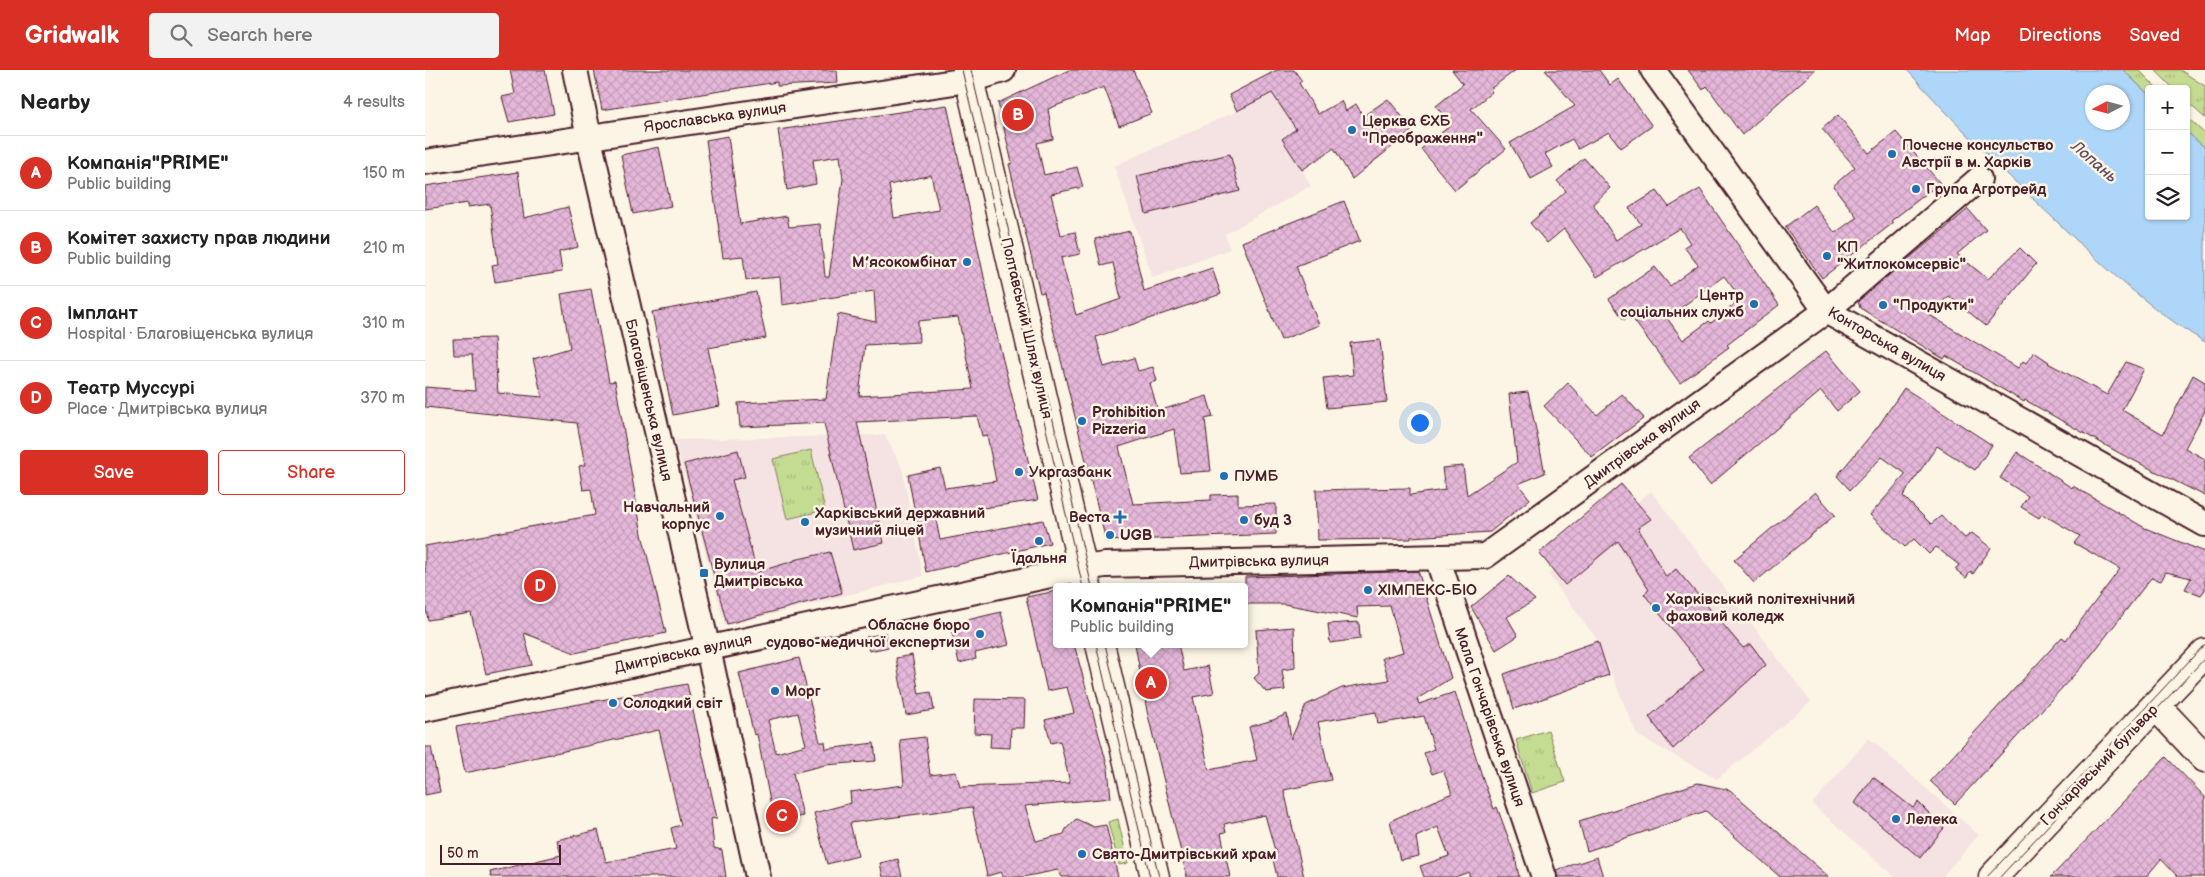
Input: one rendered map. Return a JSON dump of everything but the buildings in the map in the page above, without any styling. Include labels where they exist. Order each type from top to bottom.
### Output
[{"type":"main road","name":"Полтавський Шлях вулиця","points":[[968,75],[1085,577]]},
{"type":"main road","points":[[1102,648],[1155,877]]},
{"type":"main road","name":"Гончарівський бульвар","points":[[1993,877],[2205,653]]},
{"type":"main road","points":[[2156,706],[2205,758]]},
{"type":"street","name":"Благовіщенська вулиця","points":[[575,70],[707,648],[757,877]]},
{"type":"street","name":"Ярославська вулиця","points":[[425,162],[1003,70]]},
{"type":"street","name":"Конторська вулиця","points":[[1653,70],[1826,310],[2205,524]]},
{"type":"street","name":"Дмитрівська вулиця","points":[[1053,583],[1085,577],[1105,565],[1485,556],[1826,310],[1979,179]]},
{"type":"street","name":"Мала Гончарівська вулиця","points":[[1437,557],[1544,877]]},
{"type":"street","name":"Дмитрівська вулиця","points":[[425,709],[707,648],[1053,583]]},
{"type":"shaded area","points":[[1283,87],[1327,153],[1302,170],[1311,186],[1225,234],[1230,249],[1153,278],[1114,166],[1237,111]]},
{"type":"shaded area","name":"Харківський державний музичний ліцей","points":[[885,435],[902,468],[923,576],[725,626],[675,440]]},
{"type":"shaded area","name":"Харківський політехнічний фаховий коледж","points":[[1651,491],[1811,702],[1717,779],[1637,735],[1598,641],[1548,574]]},
{"type":"shaded area","name":"Лелека","points":[[1869,738],[1979,835],[1942,877],[1895,877],[1812,804]]},
{"type":"green space","points":[[2123,70],[2139,70],[2154,85],[2145,85],[2145,91]]},
{"type":"green space","points":[[2155,70],[2180,70],[2205,86],[2205,118],[2190,105],[2190,85],[2170,85]]},
{"type":"green space","points":[[2190,120],[2205,134],[2205,148],[2190,135]]},
{"type":"green space","points":[[811,450],[825,510],[787,519],[773,459]]},
{"type":"green space","points":[[1548,730],[1565,782],[1532,793],[1516,740]]},
{"type":"green space","points":[[1118,819],[1128,863],[1119,865],[1108,822]]},
{"type":"water","name":"Лопань","points":[[1907,70],[2123,70],[2145,91],[2145,220],[2190,220],[2190,135],[2205,148],[2205,342],[2164,315],[2108,269],[1997,164]]},
{"type":"tram line","points":[[962,70],[1082,583]]},
{"type":"tram line","points":[[971,70],[1091,583]]},
{"type":"tram line","points":[[1987,877],[2205,644]]},
{"type":"tram line","points":[[1097,648],[1150,877]]},
{"type":"tram line","points":[[1106,648],[1159,877]]},
{"type":"tram line","points":[[2000,877],[2205,658]]},
{"type":"place","name":"Комітет захисту прав людини","points":[[1018,115]]},
{"type":"place","name":"Церква ЄХБ \"Преображення\"","points":[[1352,130]]},
{"type":"place","name":"Почесне консульство Австрії в м. Харків","points":[[1892,154]]},
{"type":"place","name":"Група Агротрейд","points":[[1916,189]]},
{"type":"place","name":"КП \"Житлокомсервіс\"","points":[[1827,256]]},
{"type":"place","name":"М’ясокомбінат","points":[[967,262]]},
{"type":"place","name":"Центр соціальних служб","points":[[1754,304]]},
{"type":"place","name":"\"Продукти\"","points":[[1883,305]]},
{"type":"place","name":"Prohibition Pizzeria","points":[[1082,421]]},
{"type":"place","name":"Укргазбанк","points":[[1019,472]]},
{"type":"place","name":"ПУМБ","points":[[1224,476]]},
{"type":"place","name":"Навчальний корпус","points":[[720,516]]},
{"type":"place","name":"Веста","points":[[1120,517]]},
{"type":"place","name":"буд 3","points":[[1244,520]]},
{"type":"place","name":"Харківський державний музичний ліцей","points":[[805,522]]},
{"type":"place","name":"UGB","points":[[1110,535]]},
{"type":"place","name":"Їдальня","points":[[1039,541]]},
{"type":"place","name":"Вулиця Дмитрівська","points":[[704,573]]},
{"type":"place","name":"Театр Муссурі","points":[[540,586]]},
{"type":"place","name":"ХІМПЕКС-БІО","points":[[1368,590]]},
{"type":"place","name":"Харківський політехнічний фаховий коледж","points":[[1656,608]]},
{"type":"place","name":"Обласне бюро судово-медичної експертизи","points":[[980,634]]},
{"type":"place","name":"Компанія\"PRIME\"","points":[[1151,683]]},
{"type":"place","name":"Морг","points":[[775,691]]},
{"type":"place","name":"Солодкий світ","points":[[613,703]]},
{"type":"place","name":"Імплант","points":[[782,816]]},
{"type":"place","name":"Лелека","points":[[1896,819]]},
{"type":"place","name":"Свято-Дмитрівський храм","points":[[1082,854]]}]
